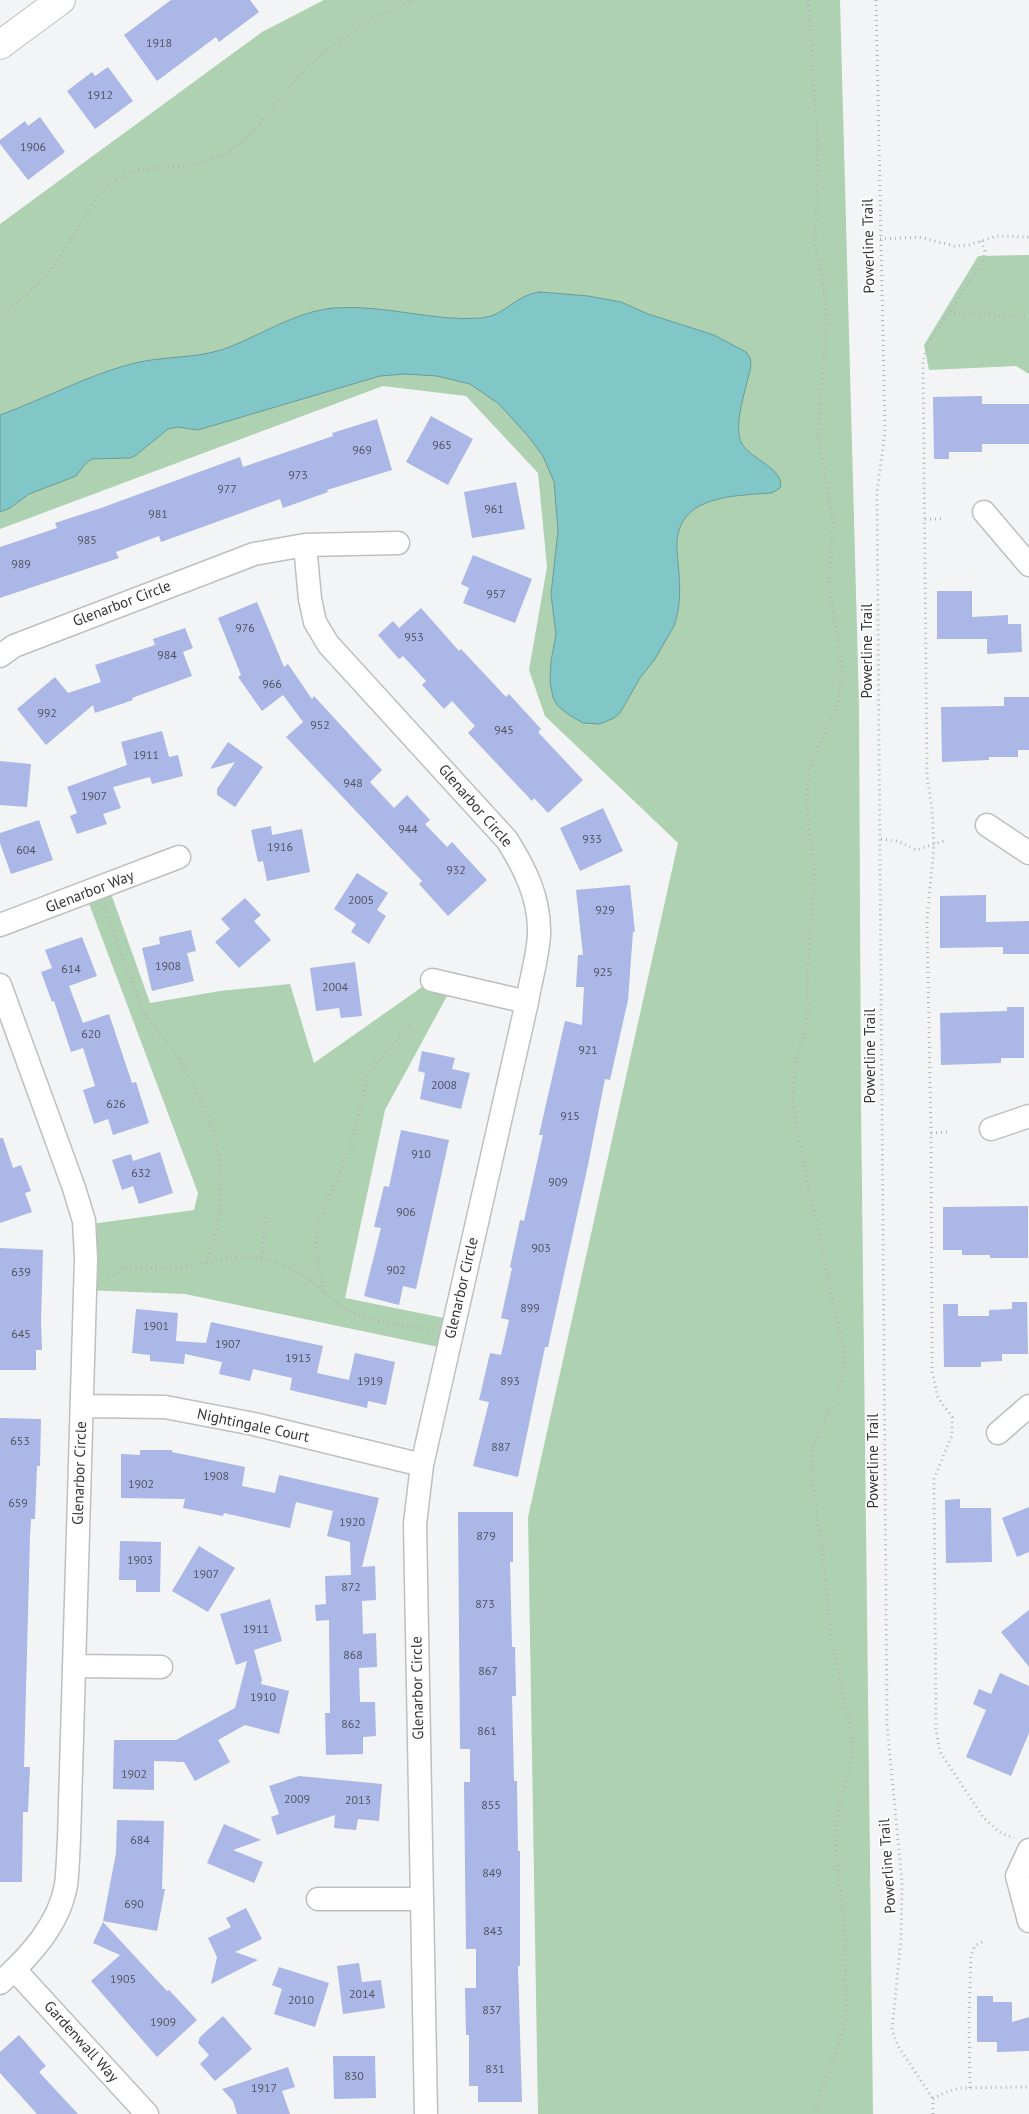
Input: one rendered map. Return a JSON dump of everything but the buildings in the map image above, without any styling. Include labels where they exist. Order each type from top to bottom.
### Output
[{"type":"street","points":[[0,45],[60,0]]},
{"type":"street","points":[[984,512],[1029,565]]},
{"type":"street","name":"Glenarbor Circle","points":[[0,656],[14,646],[254,554],[305,546],[398,543]]},
{"type":"street","name":"Glenarbor Circle","points":[[305,546],[310,599],[316,622],[328,644],[507,840],[524,868],[534,897],[539,930],[527,1002],[422,1464],[415,1524],[426,2114]]},
{"type":"street","points":[[987,825],[1029,853]]},
{"type":"street","name":"Glenarbor Way","points":[[0,925],[179,858]]},
{"type":"street","points":[[432,980],[527,1002]]},
{"type":"street","name":"Glenarbor Circle","points":[[0,985],[74,1188],[84,1221],[86,1258],[66,1886],[59,1909],[48,1930],[8,1976]]},
{"type":"street","points":[[991,1129],[1029,1116]]},
{"type":"street","name":"Nightingale Court","points":[[82,1406],[165,1407],[254,1424],[422,1464]]},
{"type":"street","points":[[998,1433],[1029,1406]]},
{"type":"street","points":[[74,1666],[161,1667]]},
{"type":"street","points":[[1022,1844],[1017,1876],[1029,1922]]},
{"type":"street","points":[[318,1899],[422,1899]]},
{"type":"street","name":"Gardenwall Way","points":[[8,1976],[147,2114]]},
{"type":"path","points":[[0,315],[23,298],[48,274],[100,193],[110,183],[137,170],[192,165],[226,154],[249,136],[302,72],[328,48],[372,19],[415,0]]},
{"type":"path","points":[[808,0],[818,148],[814,221],[815,241],[827,312],[819,439],[833,522],[829,585],[843,678],[838,703],[810,767],[807,783],[807,816],[814,868],[807,978],[808,1017],[795,1067],[793,1097],[808,1190],[844,1351],[842,1380],[813,1446],[811,1469],[824,1564],[831,1638],[852,1735],[851,1756],[837,1818],[835,1839],[845,1931],[846,2017],[844,2029],[817,2103],[815,2114]]},
{"type":"path","name":"Powerline Trail","points":[[876,0],[884,432],[877,492],[888,1725],[901,1867],[902,1910],[892,2030],[898,2046],[933,2099]]},
{"type":"path","points":[[880,239],[918,237],[954,246],[969,245],[997,236],[1029,236]]},
{"type":"path","points":[[981,241],[985,251],[983,261],[929,342],[924,361],[927,776],[932,810],[934,845],[927,920],[931,1133],[932,1371],[938,1398],[952,1418],[952,1435],[934,1480],[936,1730],[940,1752],[983,1817],[1000,1832],[1022,1844]]},
{"type":"path","points":[[949,313],[1029,317]]},
{"type":"path","points":[[925,519],[942,519]]},
{"type":"path","points":[[880,839],[898,841],[916,850],[947,840]]},
{"type":"path","points":[[103,904],[143,1012],[148,1021],[171,1047],[194,1083],[217,1141],[220,1178],[218,1217],[206,1263]]},
{"type":"path","points":[[324,1292],[316,1252],[318,1224],[351,1146],[367,1078],[379,1060],[411,1024]]},
{"type":"path","points":[[931,1133],[947,1132]]},
{"type":"path","points":[[262,1258],[266,1213]]},
{"type":"path","points":[[104,1254],[125,1268]]},
{"type":"path","points":[[104,1280],[125,1268],[178,1268],[238,1256],[262,1258],[294,1269],[343,1308],[363,1317],[434,1331]]},
{"type":"path","points":[[970,2088],[969,2017],[971,1956],[975,1946],[982,1942]]},
{"type":"path","points":[[933,2114],[933,2099],[951,2090],[1029,2087]]},
{"type":"green space","points":[[324,0],[840,0],[859,705],[861,1106],[873,2114],[538,2114],[528,1517],[678,843],[545,716],[529,670],[547,567],[538,473],[466,396],[383,386],[0,529],[0,224],[262,32]]},
{"type":"green space","points":[[1029,255],[1029,374],[1016,366],[929,370],[924,345],[978,256]]},
{"type":"green space","points":[[108,885],[150,1003],[220,991],[290,984],[314,1063],[432,980],[453,985],[385,1110],[345,1298],[454,1320],[448,1349],[185,1294],[85,1290],[84,1225],[194,1210],[198,1193],[85,893]]},
{"type":"water","points":[[540,292],[588,296],[621,302],[648,314],[714,335],[746,352],[750,358],[751,365],[739,417],[739,436],[746,449],[773,470],[780,482],[780,488],[772,493],[740,495],[708,502],[695,509],[685,518],[679,532],[677,550],[679,607],[674,626],[620,713],[600,724],[583,723],[558,706],[553,698],[550,682],[551,661],[556,635],[551,594],[558,531],[554,482],[543,456],[528,436],[499,404],[470,384],[437,376],[405,374],[380,376],[198,430],[178,427],[168,429],[135,456],[130,458],[92,459],[86,463],[76,476],[29,494],[10,508],[0,512],[0,415],[81,381],[142,361],[199,355],[221,350],[304,314],[319,310],[353,307],[445,318],[482,318],[497,313],[524,297]]}]
